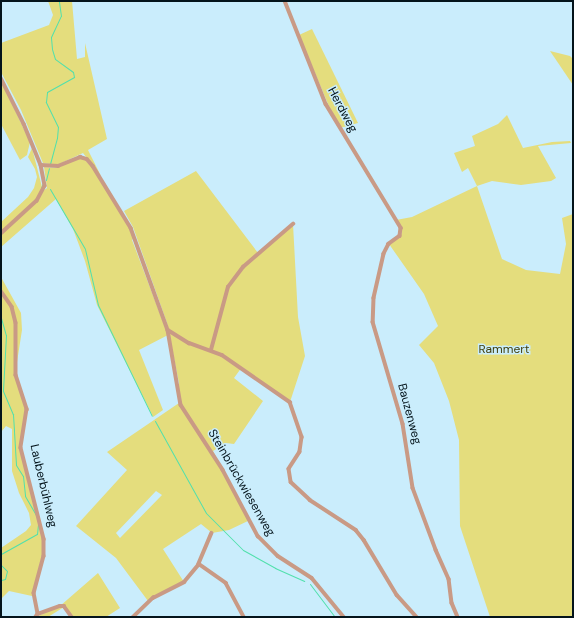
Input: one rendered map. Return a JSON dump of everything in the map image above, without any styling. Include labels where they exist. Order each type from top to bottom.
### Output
[{"type":"street","name":"Herdweg","points":[[285,1],[326,104],[396,220]]},
{"type":"street","points":[[1,78],[24,124],[41,165],[45,186],[38,201],[1,234]]},
{"type":"street","name":"Steinbrückwiesenweg","points":[[41,165],[54,167],[80,157],[87,159],[93,166],[131,228],[168,330],[182,405],[223,470],[258,536],[278,556],[312,578],[344,617]]},
{"type":"street","name":"Bauzenweg","points":[[396,220],[402,232],[389,244],[384,254],[374,298],[373,322],[404,424],[413,488],[436,550],[449,578],[452,603],[458,617]]},
{"type":"street","points":[[211,350],[228,288],[243,267],[293,224]]},
{"type":"street","name":"Lauberbühlweg","points":[[1,291],[12,307],[16,322],[16,375],[27,409],[21,448],[44,539],[44,556],[34,593],[37,616]]},
{"type":"street","points":[[168,330],[183,340],[211,350],[241,367],[290,402],[302,437],[300,452],[289,469],[291,482],[310,500],[356,530],[364,540],[397,595],[417,617]]},
{"type":"street","points":[[133,617],[152,598],[184,582],[199,564],[212,533]]},
{"type":"street","points":[[199,564],[226,583],[244,617]]},
{"type":"street","points":[[37,616],[60,606],[64,606],[72,617]]},
{"type":"green space","points":[[48,1],[72,1],[77,59],[85,57],[85,43],[107,139],[88,150],[101,176],[83,153],[57,165],[43,163],[21,110],[1,72],[1,43],[49,25],[53,15]]},
{"type":"green space","points":[[312,29],[358,123],[340,128],[328,104],[299,35]]},
{"type":"green space","points":[[550,51],[570,56],[573,59],[573,85]]},
{"type":"green space","points":[[1,81],[30,142],[27,155],[20,160],[1,124]]},
{"type":"green space","points":[[507,115],[523,148],[552,142],[570,141],[571,143],[538,146],[556,178],[551,181],[521,185],[492,181],[477,186],[468,168],[462,172],[454,153],[475,146],[472,136],[498,124]]},
{"type":"green space","points":[[32,148],[43,191],[47,188],[44,167],[57,168],[77,159],[84,159],[92,167],[130,228],[134,237],[132,240],[168,335],[139,350],[163,410],[153,417],[97,305],[85,261],[73,229],[56,199],[1,247],[1,222],[28,197],[34,188],[37,177],[35,169],[28,157]]},
{"type":"green space","points":[[196,171],[258,253],[293,224],[298,317],[305,356],[290,402],[242,367],[234,378],[263,401],[234,444],[226,443],[213,451],[250,520],[229,530],[212,533],[201,524],[163,549],[184,582],[148,601],[116,558],[76,526],[127,470],[107,452],[179,403],[179,383],[167,323],[133,227],[124,211]],"holes":[[[156,491],[162,495],[120,538],[116,533]]]},
{"type":"green space","name":"Rammert","points":[[477,186],[502,259],[526,270],[560,274],[566,244],[562,218],[573,214],[573,617],[490,617],[460,526],[459,440],[449,401],[434,363],[419,345],[438,326],[424,294],[389,244],[402,233],[396,220],[412,217]]},
{"type":"green space","points":[[1,277],[21,313],[22,330],[15,375],[26,409],[21,448],[43,539],[42,555],[32,596],[9,591],[1,599],[1,548],[26,531],[31,525],[29,513],[19,493],[12,471],[12,429],[6,426],[1,432]]},
{"type":"green space","points":[[98,573],[120,608],[106,617],[71,617],[64,607],[48,617],[36,617],[60,606]]},
{"type":"waterway","points":[[50,164],[57,138],[58,127],[46,102],[47,92],[74,77],[73,72],[55,59],[52,49],[51,37],[61,16],[59,1]]},
{"type":"waterway","points":[[46,180],[49,168]]},
{"type":"waterway","points":[[40,192],[43,182]]},
{"type":"waterway","points":[[50,189],[85,249],[98,305],[152,416]]},
{"type":"waterway","points":[[15,219],[37,198]]},
{"type":"waterway","points":[[1,318],[6,335],[3,391],[13,414],[16,465],[23,476],[25,496],[37,517]]},
{"type":"waterway","points":[[155,421],[206,513],[243,550],[275,568],[304,581]]},
{"type":"waterway","points":[[1,554],[37,534],[38,524]]},
{"type":"waterway","points":[[1,565],[7,571],[5,579],[1,580]]},
{"type":"waterway","points":[[310,584],[335,617]]}]
